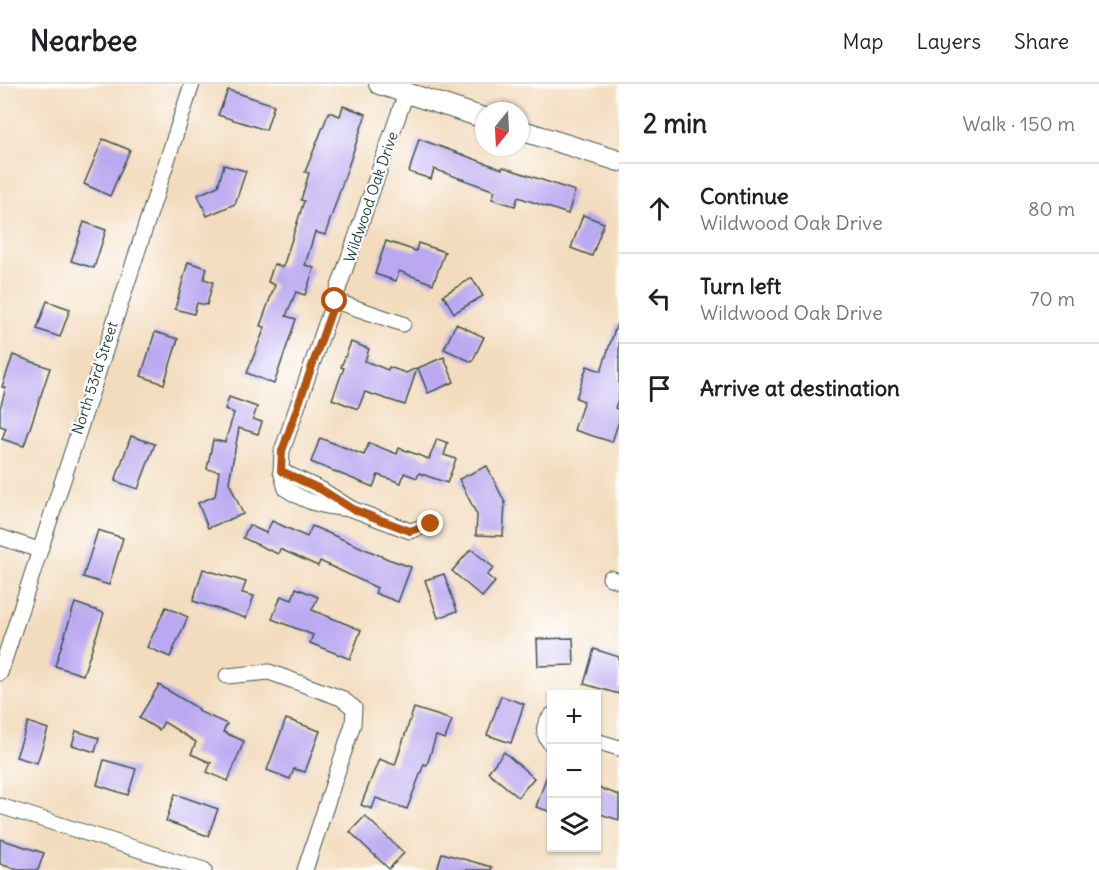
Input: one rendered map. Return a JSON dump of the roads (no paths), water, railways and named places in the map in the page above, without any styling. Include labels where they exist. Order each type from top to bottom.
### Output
[{"type":"street","name":"North 53rd Street","points":[[0,673],[192,84]]},
{"type":"street","points":[[379,84],[475,115]]},
{"type":"street","name":"Wildwood Oak Drive","points":[[406,93],[282,451],[281,471],[286,489],[303,500],[325,507],[352,509],[410,531],[431,524]]},
{"type":"street","points":[[529,133],[619,161]]},
{"type":"street","points":[[335,301],[403,324]]},
{"type":"street","points":[[0,537],[39,550]]},
{"type":"street","points":[[227,676],[269,672],[340,698],[354,708],[353,724],[305,870]]},
{"type":"street","points":[[547,721],[544,728],[547,740]]},
{"type":"street","points":[[601,742],[619,748]]},
{"type":"street","points":[[0,806],[204,870]]}]
